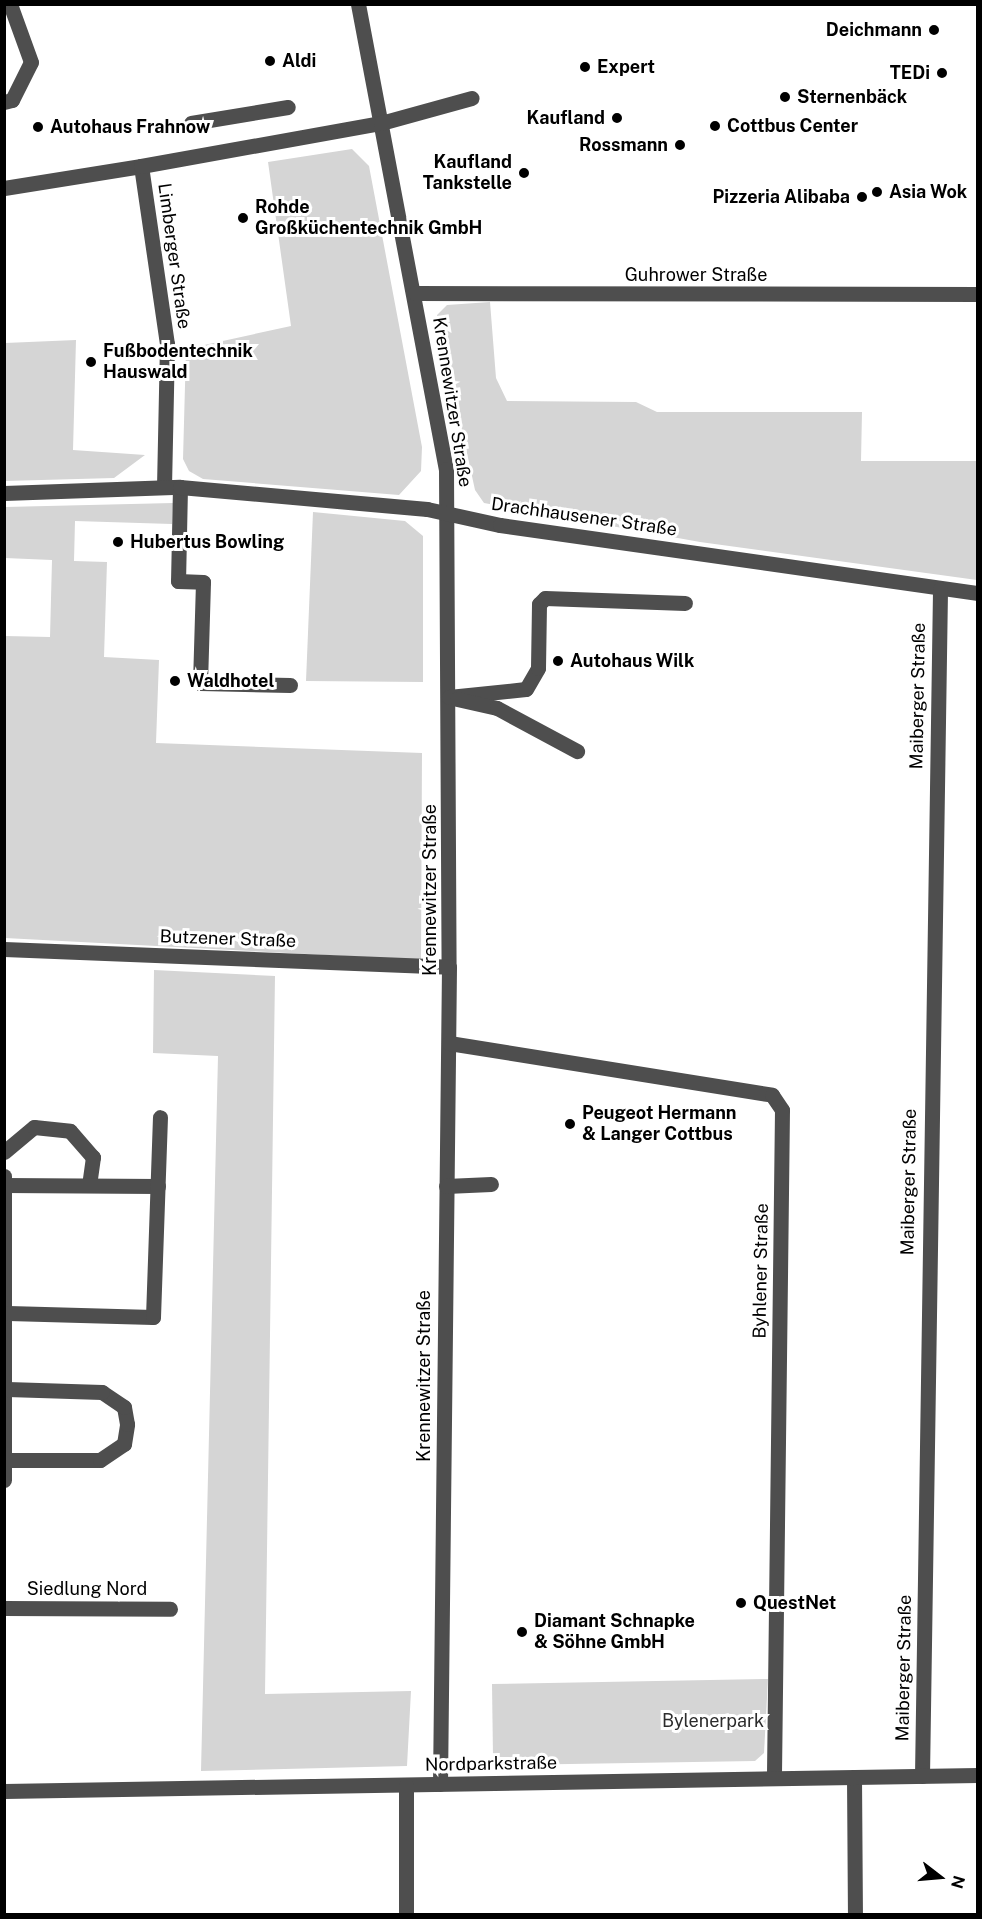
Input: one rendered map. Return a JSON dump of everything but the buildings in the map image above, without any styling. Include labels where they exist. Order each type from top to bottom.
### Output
[{"type":"street","points":[[4,102],[12,100],[31,62],[10,4]]},
{"type":"street","name":"Krennewitzer Straße","points":[[358,4],[415,293],[446,469],[449,1043],[440,1784]]},
{"type":"street","name":"Limberger Straße","points":[[164,487],[167,344],[141,166],[381,123],[472,98]]},
{"type":"street","points":[[191,123],[288,107]]},
{"type":"street","points":[[4,188],[141,166]]},
{"type":"street","name":"Guhrower Straße","points":[[415,293],[978,294]]},
{"type":"street","points":[[180,487],[178,581],[203,582],[200,683],[290,685]]},
{"type":"street","name":"Drachhausener Straße","points":[[4,493],[180,487],[427,509],[448,516],[978,593]]},
{"type":"street","name":"Maiberger Straße","points":[[922,1776],[940,589]]},
{"type":"street","points":[[448,697],[526,689],[538,668],[539,604],[545,598],[685,603]]},
{"type":"street","points":[[448,697],[497,708],[577,751]]},
{"type":"street","name":"Butzener Straße","points":[[4,949],[449,968]]},
{"type":"street","name":"Byhlener Straße","points":[[449,1043],[772,1095],[782,1110],[774,1778]]},
{"type":"street","points":[[8,1313],[153,1317],[160,1117]]},
{"type":"street","points":[[4,1152],[34,1126],[70,1131],[93,1157],[89,1185]]},
{"type":"street","points":[[4,1480],[8,1313],[5,1182],[158,1186]]},
{"type":"street","points":[[446,1186],[491,1184]]},
{"type":"street","points":[[5,1460],[100,1461],[124,1444],[127,1424],[124,1407],[102,1392],[6,1389]]},
{"type":"street","name":"Siedlung Nord","points":[[4,1608],[170,1609]]},
{"type":"street","name":"Nordparkstraße","points":[[4,1791],[978,1775]]},
{"type":"street","points":[[854,1777],[855,1914]]},
{"type":"street","points":[[406,1785],[406,1914]]},
{"type":"green space","points":[[352,149],[369,166],[422,447],[421,471],[399,495],[203,479],[189,471],[183,459],[186,349],[291,326],[268,162]]},
{"type":"green space","points":[[490,302],[496,378],[507,401],[636,402],[657,412],[862,412],[861,461],[977,461],[977,580],[700,542],[484,503],[475,490],[437,315],[447,305]]},
{"type":"green space","points":[[76,340],[73,450],[145,455],[114,478],[5,481],[5,343]]},
{"type":"green space","points":[[173,503],[172,524],[75,521],[74,561],[107,562],[104,657],[159,660],[156,743],[422,753],[421,960],[5,938],[5,636],[50,637],[52,560],[5,558],[5,507]]},
{"type":"green space","points":[[313,512],[405,521],[423,536],[423,682],[306,681]]},
{"type":"green space","points":[[154,970],[275,976],[265,1694],[411,1691],[407,1766],[201,1771],[218,1056],[153,1053]]},
{"type":"green space","name":"Bylenerpark","points":[[768,1679],[764,1753],[755,1761],[504,1765],[493,1757],[492,1684]]},
{"type":"place","name":"Deichmann","points":[[934,30]]},
{"type":"place","name":"Aldi","points":[[270,61]]},
{"type":"place","name":"Expert","points":[[585,67]]},
{"type":"place","name":"TEDi","points":[[942,73]]},
{"type":"place","name":"Sternenbäck","points":[[785,97]]},
{"type":"place","name":"Kaufland","points":[[617,118]]},
{"type":"place","name":"Cottbus Center","points":[[715,126]]},
{"type":"place","name":"Autohaus Frahnow","points":[[38,127]]},
{"type":"place","name":"Rossmann","points":[[680,145]]},
{"type":"place","name":"Kaufland Tankstelle","points":[[524,173]]},
{"type":"place","name":"Asia Wok","points":[[877,192]]},
{"type":"place","name":"Pizzeria Alibaba","points":[[862,197]]},
{"type":"place","name":"Rohde Großküchentechnik GmbH","points":[[243,218]]},
{"type":"place","name":"Fußbodentechnik Hauswald","points":[[91,362]]},
{"type":"place","name":"Hubertus Bowling","points":[[118,542]]},
{"type":"place","name":"Autohaus Wilk","points":[[558,661]]},
{"type":"place","name":"Waldhotel","points":[[175,681]]},
{"type":"place","name":"Peugeot Hermann & Langer Cottbus","points":[[570,1124]]},
{"type":"place","name":"QuestNet","points":[[741,1603]]},
{"type":"place","name":"Diamant Schnapke & Söhne GmbH","points":[[522,1632]]}]
